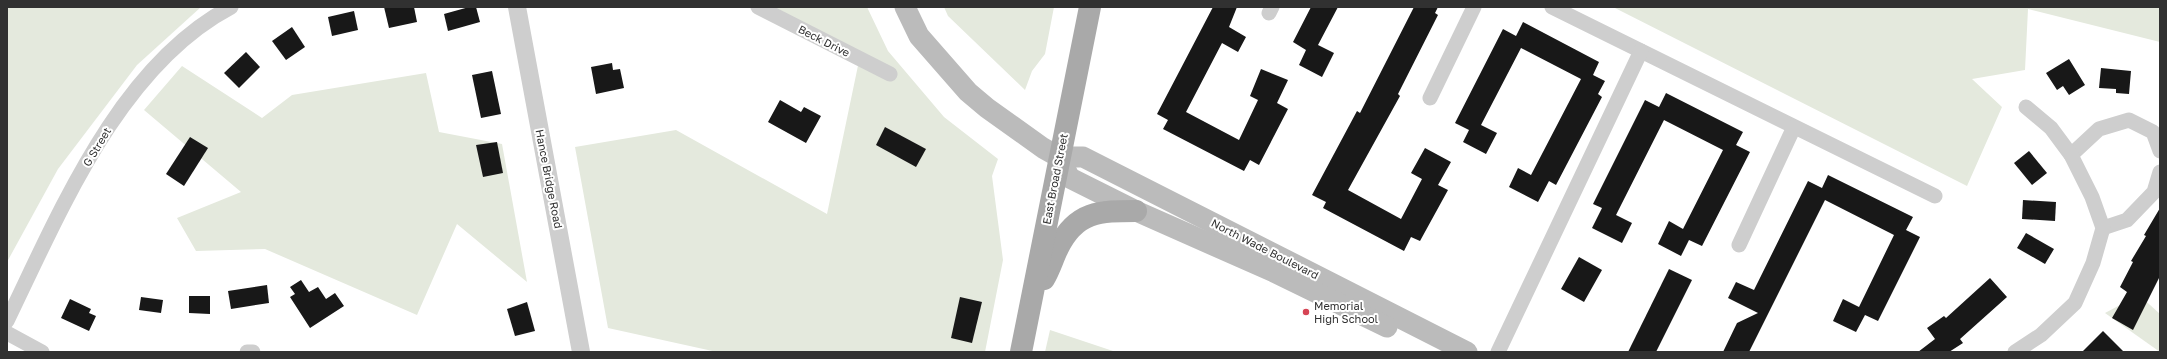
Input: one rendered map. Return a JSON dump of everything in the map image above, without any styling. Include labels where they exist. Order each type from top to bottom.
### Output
[{"type":"main road","points":[[905,7],[919,36],[968,92],[1042,148],[1059,158]]},
{"type":"main road","name":"East Broad Street","points":[[1021,352],[1090,7]]},
{"type":"main road","name":"North Wade Boulevard","points":[[1436,352],[1274,272],[1136,211],[1070,178],[1059,158],[1083,157],[1468,352]]},
{"type":"main road","points":[[1029,309],[1058,247],[1066,233],[1077,222],[1091,214],[1136,211]]},
{"type":"street","name":"G Street","points":[[7,321],[77,179],[128,98],[149,72],[185,39],[207,21],[231,7]]},
{"type":"street","name":"Hance Bridge Road","points":[[517,7],[581,352]]},
{"type":"street","name":"Beck Drive","points":[[758,7],[890,74]]},
{"type":"street","points":[[1430,98],[1474,7]]},
{"type":"street","points":[[1552,7],[1935,196]]},
{"type":"street","points":[[1498,352],[1641,51]]},
{"type":"street","points":[[2015,352],[2041,335],[2074,303],[2093,263],[2103,228],[2092,197],[2071,155],[2051,128],[2026,107]]},
{"type":"street","points":[[2071,155],[2099,129],[2129,120],[2153,132],[2160,151]]},
{"type":"street","points":[[1739,244],[1794,127]]},
{"type":"street","points":[[2103,228],[2127,220],[2154,192],[2160,172]]},
{"type":"street","points":[[7,333],[42,352]]},
{"type":"street","points":[[247,352],[253,352]]},
{"type":"shaded area","points":[[7,7],[201,7],[137,65],[58,169],[7,262]]},
{"type":"shaded area","points":[[762,7],[867,7],[888,51],[944,117],[998,159],[992,176],[1003,260],[985,352],[717,352],[608,328],[575,147],[676,130],[827,214],[860,56]]},
{"type":"shaded area","points":[[944,7],[1054,7],[1045,54],[1032,71],[1025,90],[948,16]]},
{"type":"shaded area","points":[[1613,7],[2160,7],[2160,42],[2028,9],[2025,70],[1972,79],[2002,107],[1967,186]]},
{"type":"shaded area","points":[[182,66],[262,118],[292,95],[426,73],[439,132],[502,144],[527,282],[457,224],[417,315],[265,249],[196,251],[177,218],[241,192],[144,110]]},
{"type":"shaded area","points":[[2139,295],[2160,314],[2160,352],[2105,313]]},
{"type":"shaded area","points":[[1050,330],[1116,352],[1045,352]]},
{"type":"building","points":[[384,7],[414,7],[417,22],[389,28]]},
{"type":"building","points":[[469,7],[476,7],[480,22],[448,31],[444,14]]},
{"type":"building","points":[[1213,7],[1237,7],[1229,27],[1246,37],[1238,52],[1222,43],[1186,112],[1239,140],[1258,100],[1250,96],[1261,69],[1288,80],[1277,103],[1288,109],[1259,165],[1250,160],[1244,171],[1163,129],[1168,120],[1157,114]]},
{"type":"building","points":[[1311,7],[1338,7],[1318,45],[1334,53],[1322,77],[1299,65],[1306,50],[1293,42]]},
{"type":"building","points":[[1414,7],[1438,7],[1435,13],[1438,15],[1398,94],[1400,96],[1348,190],[1401,219],[1422,179],[1411,173],[1425,148],[1451,162],[1438,185],[1448,190],[1420,241],[1411,237],[1404,251],[1323,208],[1326,202],[1312,195],[1357,111],[1360,113]]},
{"type":"building","points":[[354,11],[358,30],[332,36],[328,17]]},
{"type":"building","points":[[1523,22],[1599,62],[1593,75],[1605,81],[1598,94],[1602,97],[1556,185],[1549,181],[1538,202],[1509,187],[1518,168],[1531,175],[1581,79],[1521,48],[1481,125],[1497,133],[1486,154],[1463,142],[1469,130],[1455,123],[1503,29],[1516,36]]},
{"type":"building","points":[[292,27],[305,47],[286,60],[272,41]]},
{"type":"building","points":[[246,52],[260,67],[239,88],[224,73]]},
{"type":"building","points":[[2069,59],[2085,85],[2069,95],[2063,86],[2057,90],[2046,73]]},
{"type":"building","points":[[612,63],[613,70],[620,69],[624,88],[596,94],[591,67]]},
{"type":"building","points":[[2101,68],[2131,71],[2129,94],[2116,93],[2116,89],[2099,88]]},
{"type":"building","points":[[492,71],[501,114],[481,118],[472,75]]},
{"type":"building","points":[[1666,93],[1743,132],[1736,145],[1750,152],[1702,246],[1689,240],[1681,256],[1658,244],[1669,221],[1683,229],[1723,150],[1664,120],[1616,215],[1632,223],[1622,243],[1592,228],[1602,208],[1593,204],[1645,100],[1659,107]]},
{"type":"building","points":[[780,100],[801,112],[804,107],[821,116],[806,143],[768,122]]},
{"type":"building","points":[[885,127],[926,149],[916,167],[876,145]]},
{"type":"building","points":[[190,137],[208,148],[184,186],[166,174]]},
{"type":"building","points":[[497,142],[503,173],[483,177],[476,145]]},
{"type":"building","points":[[2029,151],[2047,173],[2032,185],[2014,163]]},
{"type":"building","points":[[1828,175],[1913,217],[1906,230],[1920,237],[1878,321],[1865,315],[1856,332],[1833,321],[1843,299],[1859,307],[1894,235],[1825,200],[1749,352],[1723,352],[1737,323],[1758,313],[1728,298],[1736,282],[1754,290],[1808,181],[1822,188]]},
{"type":"building","points":[[2023,200],[2056,202],[2055,221],[2022,219]]},
{"type":"building","points":[[2160,208],[2160,276],[2133,330],[2112,318],[2127,292],[2120,287],[2133,262],[2131,261]]},
{"type":"building","points":[[2026,233],[2054,249],[2045,264],[2017,248]]},
{"type":"building","points":[[1579,257],[1602,270],[1584,302],[1561,289]]},
{"type":"building","points":[[1669,269],[1692,280],[1656,352],[1628,352]]},
{"type":"building","points":[[1990,278],[2007,297],[1960,339],[1963,343],[1949,352],[1918,352],[1935,339],[1927,328],[1944,316],[1946,318]]},
{"type":"building","points":[[301,280],[309,292],[318,287],[326,299],[335,293],[344,306],[310,328],[290,297],[295,294],[290,287]]},
{"type":"building","points":[[267,285],[269,303],[231,309],[228,291]]},
{"type":"building","points":[[189,296],[210,296],[210,314],[189,313]]},
{"type":"building","points":[[141,297],[163,300],[161,313],[139,310]]},
{"type":"building","points":[[960,297],[982,302],[972,343],[951,338]]},
{"type":"building","points":[[70,299],[91,309],[89,313],[96,316],[89,331],[61,318]]},
{"type":"building","points":[[527,302],[535,331],[515,336],[507,309]]},
{"type":"building","points":[[2103,331],[2124,352],[2082,352]]},
{"type":"place","name":"Memorial High School","points":[[1306,312]]}]
